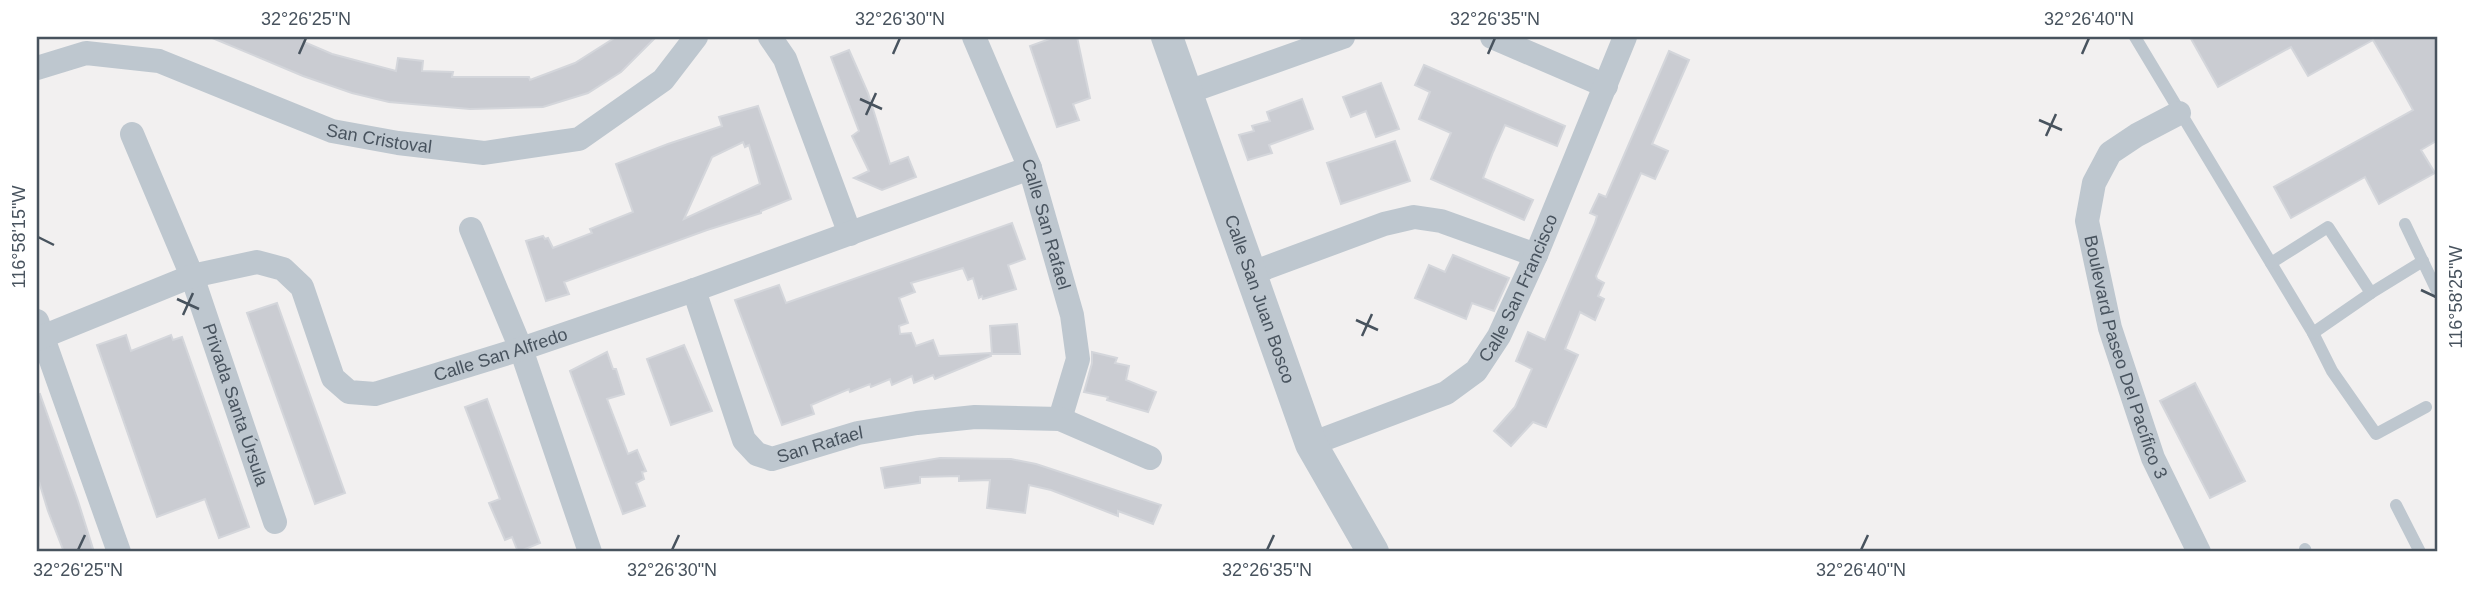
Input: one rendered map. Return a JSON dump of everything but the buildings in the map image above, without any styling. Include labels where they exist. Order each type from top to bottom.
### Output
[{"type":"street","name":"San Cristoval","points":[[37,68],[86,52],[159,61],[331,131],[398,143],[484,153],[579,139],[663,80],[696,37]]},
{"type":"street","points":[[770,37],[785,59],[850,234]]},
{"type":"street","name":"Calle San Rafael","points":[[974,37],[1030,168],[1072,315],[1078,359],[1060,419]]},
{"type":"street","name":"Calle San Juan Bosco","points":[[1167,37],[1311,444],[1373,552]]},
{"type":"street","points":[[1188,92],[1343,37]]},
{"type":"street","points":[[1492,37],[1606,86]]},
{"type":"street","name":"Calle San Francisco","points":[[1311,444],[1446,393],[1476,371],[1499,336],[1536,255],[1625,37]]},
{"type":"street","name":"Boulevard Paseo Del Pacífico 3","points":[[2179,113],[2110,153],[2094,183],[2087,221],[2110,328],[2149,445],[2199,552]]},
{"type":"street","name":"Privada Santa Úrsula","points":[[132,134],[192,276],[275,522]]},
{"type":"street","name":"Calle San Alfredo","points":[[39,332],[192,276],[257,262],[283,269],[302,287],[333,378],[349,391],[375,394],[521,349],[694,290],[1030,168]]},
{"type":"street","points":[[1252,273],[1384,224],[1415,217],[1441,222],[1536,255]]},
{"type":"street","points":[[471,229],[521,349],[590,552]]},
{"type":"street","name":"San Rafael","points":[[694,290],[744,440],[757,454],[772,459],[858,433],[929,422],[975,417],[1060,419]]},
{"type":"street","points":[[39,332],[118,552]]},
{"type":"street","points":[[1060,419],[1150,458]]},
{"type":"lane","points":[[2135,37],[2314,333],[2332,372],[2376,434],[2426,407]]},
{"type":"lane","points":[[2405,224],[2438,293]]},
{"type":"lane","points":[[2271,264],[2328,227],[2371,293]]},
{"type":"lane","points":[[2314,333],[2423,261]]},
{"type":"lane","points":[[2396,505],[2420,552]]}]
